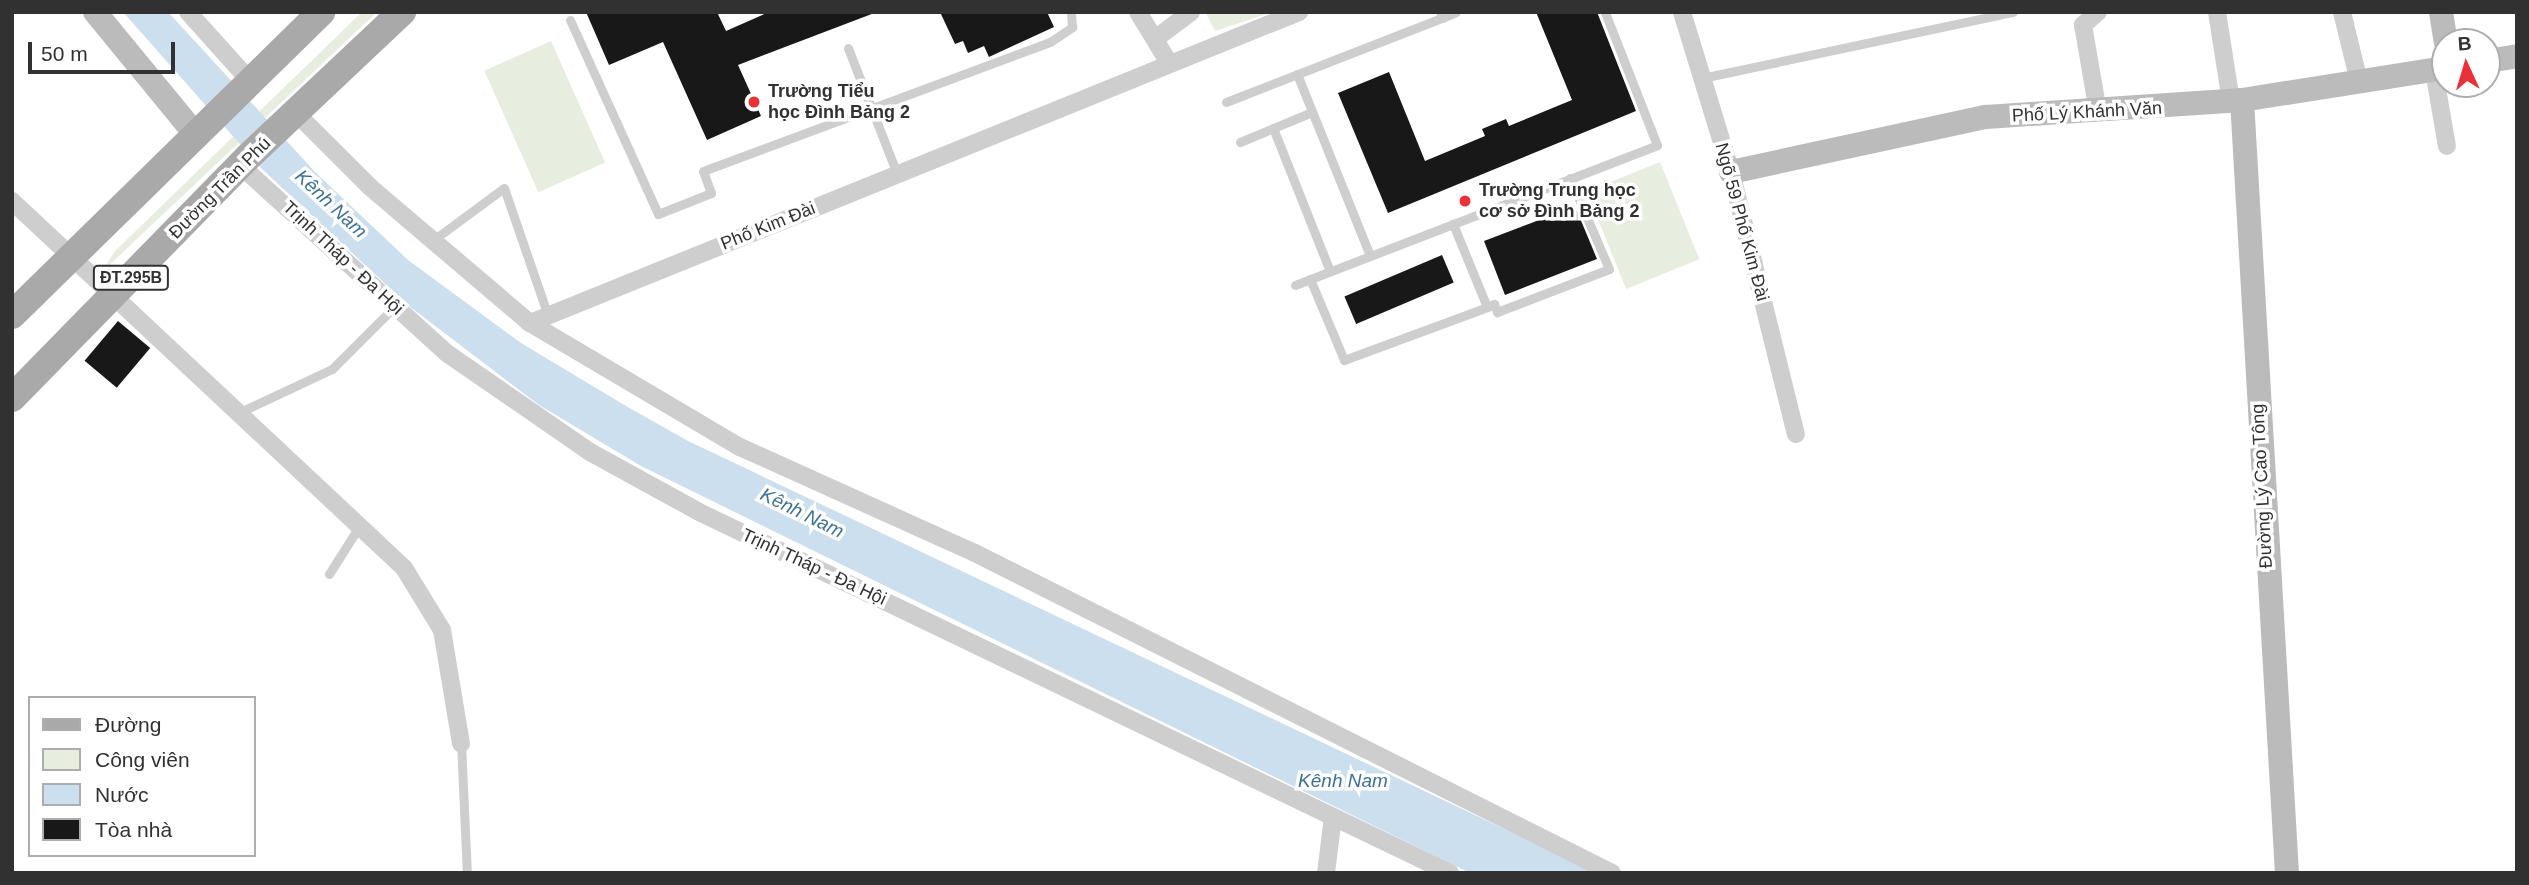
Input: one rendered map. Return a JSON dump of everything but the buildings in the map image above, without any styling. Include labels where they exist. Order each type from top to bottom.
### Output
[{"type":"main road","points":[[94,12],[203,128]]},
{"type":"main road","name":"ĐT.295B","points":[[12,315],[321,12]]},
{"type":"main road","name":"Đường Trần Phú","points":[[12,398],[244,161],[402,12]]},
{"type":"main road","name":"Phố Lý Khánh Văn","points":[[1731,172],[1986,117],[2098,113],[2237,100],[2431,71]]},
{"type":"main road","name":"Đường Lý Cao Tông","points":[[2237,100],[2287,873]]},
{"type":"street","points":[[188,12],[249,84]]},
{"type":"street","points":[[1138,12],[1168,63]]},
{"type":"street","points":[[1155,39],[1191,12]]},
{"type":"street","name":"Phố Kim Đài","points":[[530,323],[1299,12]]},
{"type":"street","name":"Ngõ 59 Phố Kim Đài","points":[[1682,12],[1731,172],[1796,434]]},
{"type":"street","points":[[2098,12],[2082,25],[2098,113]]},
{"type":"street","points":[[2217,12],[2237,100]]},
{"type":"street","points":[[2342,12],[2359,82]]},
{"type":"street","points":[[2443,98],[2447,146]]},
{"type":"street","points":[[290,117],[530,323],[740,447],[975,553],[1612,873]]},
{"type":"street","name":"Trịnh Tháp - Đa Hội","points":[[244,161],[395,306],[505,399],[602,459],[1450,873]]},
{"type":"street","points":[[12,201],[361,523],[404,568],[442,630],[461,743]]},
{"type":"street","points":[[1326,873],[1333,817]]},
{"type":"lane","points":[[570,20],[658,214],[711,193],[703,171],[1050,42],[1072,27],[1070,12]]},
{"type":"lane","points":[[1226,102],[1441,15],[1456,12]]},
{"type":"lane","points":[[1294,285],[1657,145],[1605,12]]},
{"type":"lane","points":[[1702,78],[2013,12]]},
{"type":"lane","points":[[848,48],[897,174]]},
{"type":"lane","points":[[1297,74],[1370,256]]},
{"type":"lane","points":[[1240,142],[1312,112]]},
{"type":"lane","points":[[1273,128],[1330,271]]},
{"type":"lane","points":[[1310,279],[1344,360],[1494,304],[1497,312],[1609,269],[1570,178]]},
{"type":"lane","points":[[432,241],[504,188],[548,316]]},
{"type":"lane","points":[[1453,224],[1487,307]]},
{"type":"lane","points":[[240,412],[332,369],[395,306]]},
{"type":"lane","points":[[329,574],[361,523]]},
{"type":"lane","points":[[461,743],[467,873]]},
{"type":"green space","points":[[362,12],[377,12],[101,273],[115,251]]},
{"type":"green space","points":[[1205,12],[1273,12],[1215,31]]},
{"type":"green space","points":[[551,41],[605,163],[538,192],[484,71]]},
{"type":"green space","points":[[1660,162],[1699,259],[1626,289],[1587,192]]},
{"type":"water","name":"Kênh Nam","points":[[123,12],[168,12],[316,173],[408,260],[521,343],[626,406],[688,441],[1597,873],[1470,873],[641,466],[539,405],[409,306],[262,169]]},
{"type":"place","name":"Trường Tiểu học Đình Bảng 2","points":[[754,102]]},
{"type":"place","name":"Trường Trung học cơ sở Đình Bảng 2","points":[[1465,201]]}]
